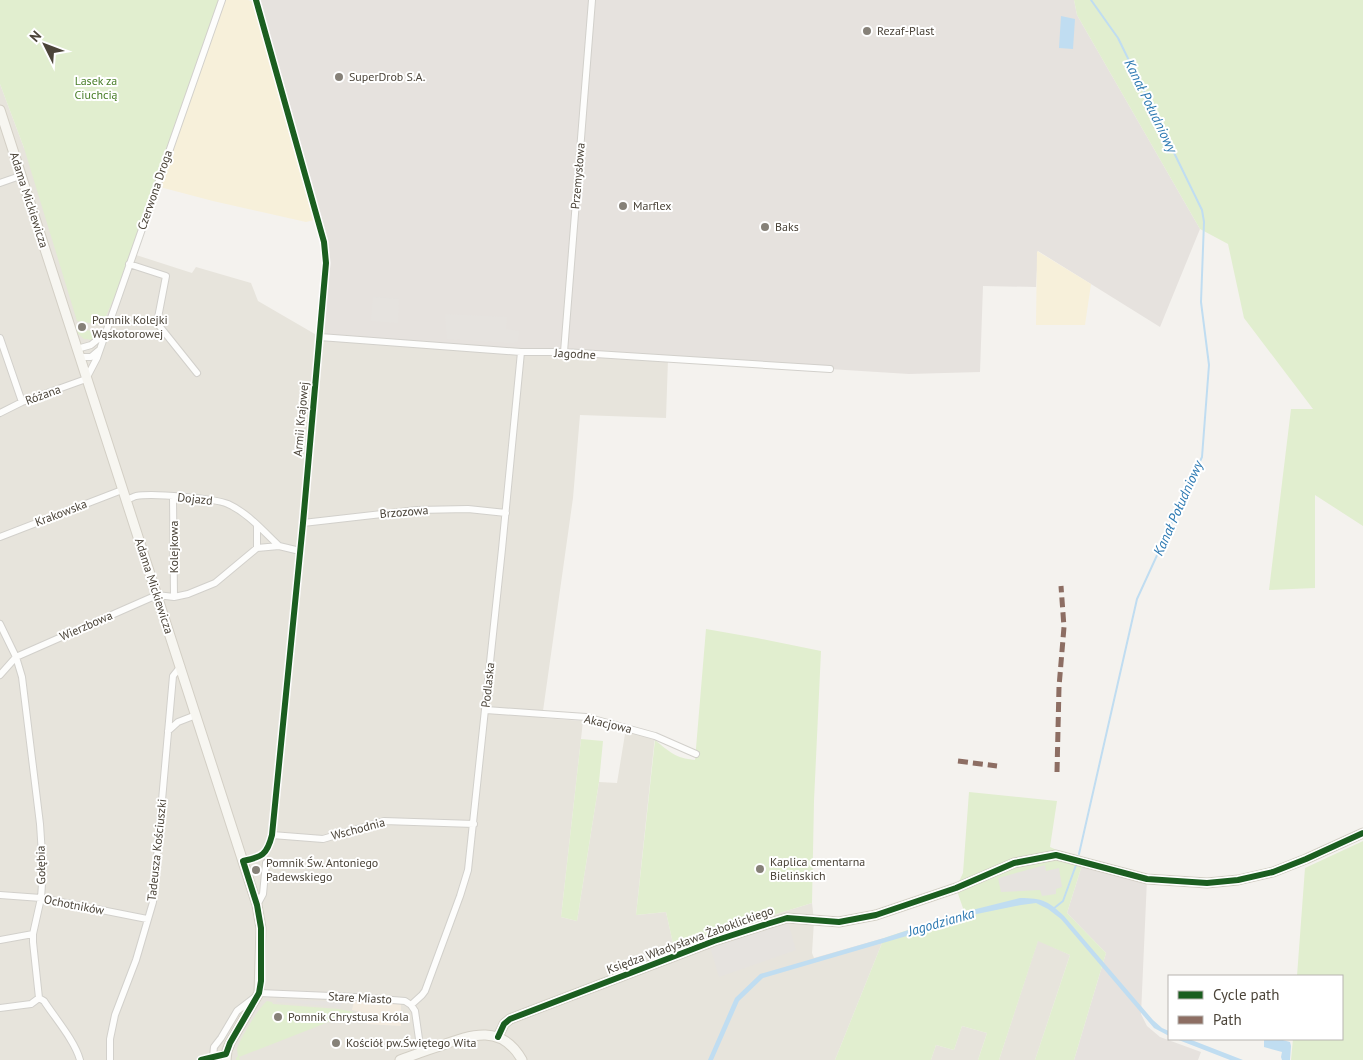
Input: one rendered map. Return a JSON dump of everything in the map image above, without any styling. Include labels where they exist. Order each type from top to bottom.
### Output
[{"type":"main road","name":"Adama Mickiewicza","points":[[0,110],[257,905],[261,928],[258,994],[230,1043],[226,1057]]},
{"type":"main road","name":"Księdza Władysława Żaboklickiego","points":[[498,1037],[504,1024],[510,1019],[714,941],[787,918],[839,922],[876,915],[956,888],[1014,863],[1056,855],[1147,878],[1207,883],[1238,880],[1273,872],[1363,833]]},
{"type":"main road","points":[[400,1060],[468,1036],[485,1034],[498,1037],[513,1048],[522,1060]]},
{"type":"street","name":"Czerwona Droga","points":[[86,379],[100,350],[222,0]]},
{"type":"street","points":[[248,0],[256,2]]},
{"type":"street","name":"Przemysłowa","points":[[564,352],[592,0]]},
{"type":"street","name":"Armii Krajowej","points":[[243,861],[262,855],[269,848],[272,836],[303,524],[326,263],[324,242],[256,2]]},
{"type":"street","points":[[0,183],[20,176]]},
{"type":"street","points":[[129,264],[166,276],[157,322],[197,373]]},
{"type":"street","points":[[78,353],[98,340],[105,332]]},
{"type":"street","name":"Jagodne","points":[[320,337],[520,352],[564,352],[830,369]]},
{"type":"street","points":[[0,338],[22,402]]},
{"type":"street","points":[[78,353],[91,357],[100,350]]},
{"type":"street","name":"Podlaska","points":[[411,1005],[425,991],[468,870],[506,513],[520,352]]},
{"type":"street","name":"Różana","points":[[0,413],[22,402],[86,379]]},
{"type":"street","name":"Krakowska","points":[[0,537],[122,490]]},
{"type":"street","name":"Dojazd","points":[[125,500],[137,496],[173,497],[208,499],[228,504],[248,517],[279,546]]},
{"type":"street","name":"Kolejkowa","points":[[173,497],[174,597]]},
{"type":"street","name":"Brzozowa","points":[[303,524],[417,510],[468,509],[506,513]]},
{"type":"street","points":[[256,548],[257,525]]},
{"type":"street","points":[[157,595],[174,597],[215,584],[256,548],[279,546],[300,551]]},
{"type":"street","name":"Wierzbowa","points":[[16,657],[157,595]]},
{"type":"street","name":"Gołębia","points":[[0,624],[16,657],[23,686],[40,824],[43,870],[41,898],[33,934],[39,998]]},
{"type":"street","points":[[0,675],[16,657]]},
{"type":"street","name":"Tadeusza Kościuszki","points":[[110,1060],[110,1039],[114,1015],[136,960],[153,902],[173,676],[181,666]]},
{"type":"street","name":"Akacjowa","points":[[486,710],[586,717],[656,736],[696,754]]},
{"type":"street","points":[[168,731],[178,722],[196,715]]},
{"type":"street","name":"Wschodnia","points":[[272,836],[322,839],[384,820],[474,824]]},
{"type":"street","points":[[257,905],[263,894],[266,863]]},
{"type":"street","name":"Ochotników","points":[[0,895],[41,898],[147,919]]},
{"type":"street","points":[[0,940],[33,934]]},
{"type":"street","points":[[213,1056],[214,1047],[237,1011],[258,994]]},
{"type":"street","name":"Stare Miasto","points":[[258,994],[401,1001],[411,1005]]},
{"type":"street","points":[[0,1008],[31,1004],[39,998],[44,1001],[78,1052],[80,1060]]},
{"type":"street","points":[[411,1005],[416,1015],[421,1053]]},
{"type":"street","points":[[201,1060],[213,1056],[226,1057]]},
{"type":"shaded area","points":[[256,0],[1074,0],[1077,15],[1200,229],[1160,327],[1038,251],[1036,287],[983,286],[980,372],[909,374],[320,337],[324,242]]},
{"type":"shaded area","points":[[0,84],[24,148],[133,254],[192,273],[196,267],[251,283],[258,301],[320,337],[668,359],[666,418],[580,415],[573,498],[542,718],[583,721],[561,917],[577,921],[599,782],[617,783],[626,728],[655,736],[636,915],[666,912],[674,948],[693,940],[812,903],[814,921],[812,953],[814,958],[884,938],[835,1060],[0,1060]]},
{"type":"shaded area","points":[[373,297],[399,299],[398,323],[371,321]]},
{"type":"shaded area","points":[[445,314],[507,317],[506,329],[519,331],[518,341],[512,343],[447,339]]},
{"type":"shaded area","points":[[1083,862],[1147,879],[1141,1014],[1147,1026],[1160,1037],[1201,1052],[1198,1060],[1074,1060],[1106,953],[1067,913]]},
{"type":"shaded area","points":[[1045,865],[1046,871],[1059,868],[1062,887],[1056,889],[1056,894],[1042,896],[1040,890],[1001,892],[998,878]]},
{"type":"shaded area","points":[[787,918],[796,950],[719,977],[709,943]]},
{"type":"shaded area","points":[[1038,940],[1070,955],[1035,1060],[999,1060]]},
{"type":"shaded area","points":[[355,997],[401,1001],[401,1026],[367,1024],[365,1013],[352,1010]]},
{"type":"shaded area","points":[[277,999],[342,1002],[341,1007],[276,1002]]},
{"type":"shaded area","points":[[962,1026],[987,1033],[978,1060],[931,1060],[936,1045],[954,1050]]},
{"type":"green space","name":"Lasek za Ciuchcią","points":[[0,0],[223,0],[129,264],[102,325],[77,321],[24,148],[0,84]]},
{"type":"green space","points":[[1074,0],[1363,0],[1363,526],[1315,495],[1315,588],[1269,590],[1291,409],[1313,409],[1244,318],[1228,244],[1200,229],[1077,15]]},
{"type":"green space","points":[[75,325],[81,332],[85,330],[101,332],[93,340],[84,339],[77,333]]},
{"type":"green space","points":[[706,629],[821,651],[814,801],[812,903],[693,940],[674,948],[666,912],[636,915],[655,740],[678,756],[695,760]]},
{"type":"green space","points":[[581,739],[603,741],[599,782],[577,921],[561,917]]},
{"type":"green space","points":[[969,792],[1057,801],[1050,847],[1083,862],[1067,913],[1106,953],[1074,1060],[1035,1060],[1070,955],[1038,941],[999,1060],[978,1060],[987,1033],[962,1026],[954,1050],[936,1045],[931,1060],[835,1060],[884,938],[964,911],[956,888],[963,873]]},
{"type":"green space","points":[[1363,841],[1363,1060],[1291,1060],[1293,1040],[1343,1040],[1343,975],[1297,975],[1305,868]]},
{"type":"green space","points":[[267,1001],[273,1004],[339,1009],[354,1012],[239,1057],[240,1060],[236,1060],[238,1056],[237,1049],[242,1038],[255,1016]]},
{"type":"sand","points":[[222,0],[248,0],[257,3],[318,219],[306,222],[156,186]]},
{"type":"sand","points":[[1037,251],[1091,284],[1085,325],[1036,325]]},
{"type":"water","points":[[1061,16],[1075,19],[1073,49],[1059,48]]},
{"type":"water","name":"Jagodzianka","points":[[1020,898],[1045,901],[1064,916],[1153,1020],[1168,1031],[1168,1035],[1154,1028],[1061,919],[1036,903],[967,916],[917,933],[763,978],[739,1001],[713,1060],[708,1060],[735,998],[760,974],[884,938],[964,912]]},
{"type":"water","points":[[1179,1040],[1192,1040],[1243,1060],[1230,1060]]},
{"type":"water","points":[[1264,1040],[1290,1042],[1290,1060],[1282,1060],[1282,1052],[1264,1047]]},
{"type":"waterway","name":"Kanał Południowy","points":[[1079,854],[1137,599],[1202,457],[1209,365],[1201,302],[1204,222],[1202,210],[1118,38],[1091,0]]},
{"type":"waterway","name":"Kanał Południowy","points":[[1053,909],[1063,901],[1076,865]]},
{"type":"marked path","points":[[1057,772],[1059,687],[1064,627],[1061,586]]},
{"type":"marked path","points":[[958,761],[997,766]]},
{"type":"cycle path","points":[[201,1060],[226,1054],[230,1043],[259,993],[261,981],[261,928],[257,905],[243,861],[263,854],[268,847],[272,835],[303,523],[326,263],[324,242],[256,0]]},
{"type":"cycle path","points":[[498,1037],[504,1024],[510,1019],[714,941],[787,918],[839,922],[876,915],[956,888],[1014,863],[1056,855],[1147,879],[1207,883],[1238,880],[1273,872],[1363,833]]},
{"type":"place","name":"Rezaf-Plast","points":[[867,31]]},
{"type":"place","name":"SuperDrob S.A.","points":[[339,77]]},
{"type":"place","name":"Marflex","points":[[623,206]]},
{"type":"place","name":"Baks","points":[[765,227]]},
{"type":"place","name":"Pomnik Kolejki Wąskotorowej","points":[[82,327]]},
{"type":"place","name":"Kaplica cmentarna Bielińskich","points":[[760,869]]},
{"type":"place","name":"Pomnik Św. Antoniego Padewskiego","points":[[256,870]]},
{"type":"place","name":"Pomnik Chrystusa Króla","points":[[278,1017]]},
{"type":"place","name":"Kościół pw.Świętego Wita","points":[[336,1043]]}]
